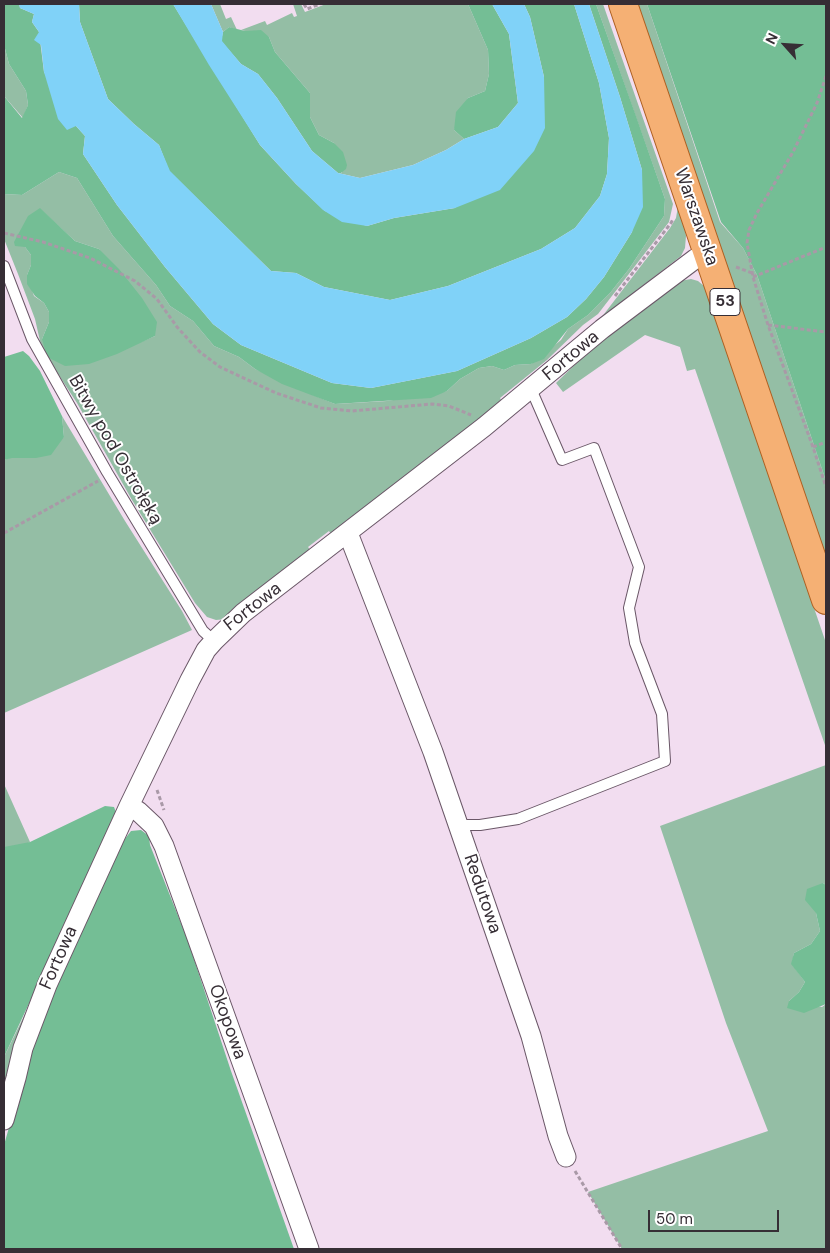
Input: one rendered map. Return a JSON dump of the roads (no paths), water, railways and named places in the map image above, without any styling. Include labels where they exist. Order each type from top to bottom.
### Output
[{"type":"main road","name":"Warszawska","points":[[623,4],[826,600]]},
{"type":"street","name":"Fortowa","points":[[4,1120],[32,1019],[129,806],[198,663],[214,641],[243,613],[484,427],[627,310],[695,259],[708,253]]},
{"type":"street","name":"Redutowa","points":[[348,533],[433,752],[531,1036],[558,1136],[566,1157]]},
{"type":"street","name":"Okopowa","points":[[129,806],[138,811],[154,826],[164,846],[309,1249]]},
{"type":"lane","name":"Bitwy pod Ostrołęką","points":[[4,266],[32,339],[109,475],[203,631],[214,641]]},
{"type":"lane","points":[[458,825],[480,825],[518,819],[665,761],[662,714],[635,643],[629,608],[639,567],[594,448],[562,460],[531,389]]},
{"type":"water","points":[[19,4],[79,4],[80,22],[108,99],[159,145],[170,171],[271,271],[296,273],[324,287],[390,300],[448,286],[541,249],[575,228],[600,196],[607,174],[609,138],[599,83],[574,4],[589,4],[642,170],[643,207],[632,232],[604,277],[586,299],[567,317],[531,338],[457,371],[371,388],[332,383],[241,345],[213,324],[165,267],[117,205],[83,154],[85,136],[76,126],[67,130],[58,119],[44,72],[41,45],[34,40],[39,32],[32,22],[34,14],[20,8]]},
{"type":"water","points":[[173,4],[211,4],[223,32],[222,41],[241,64],[258,74],[277,98],[312,151],[338,173],[360,178],[413,165],[446,150],[464,139],[498,127],[518,103],[509,34],[492,4],[524,4],[530,17],[544,77],[545,128],[534,151],[500,190],[455,208],[394,218],[367,226],[342,222],[323,210],[260,145]]}]
